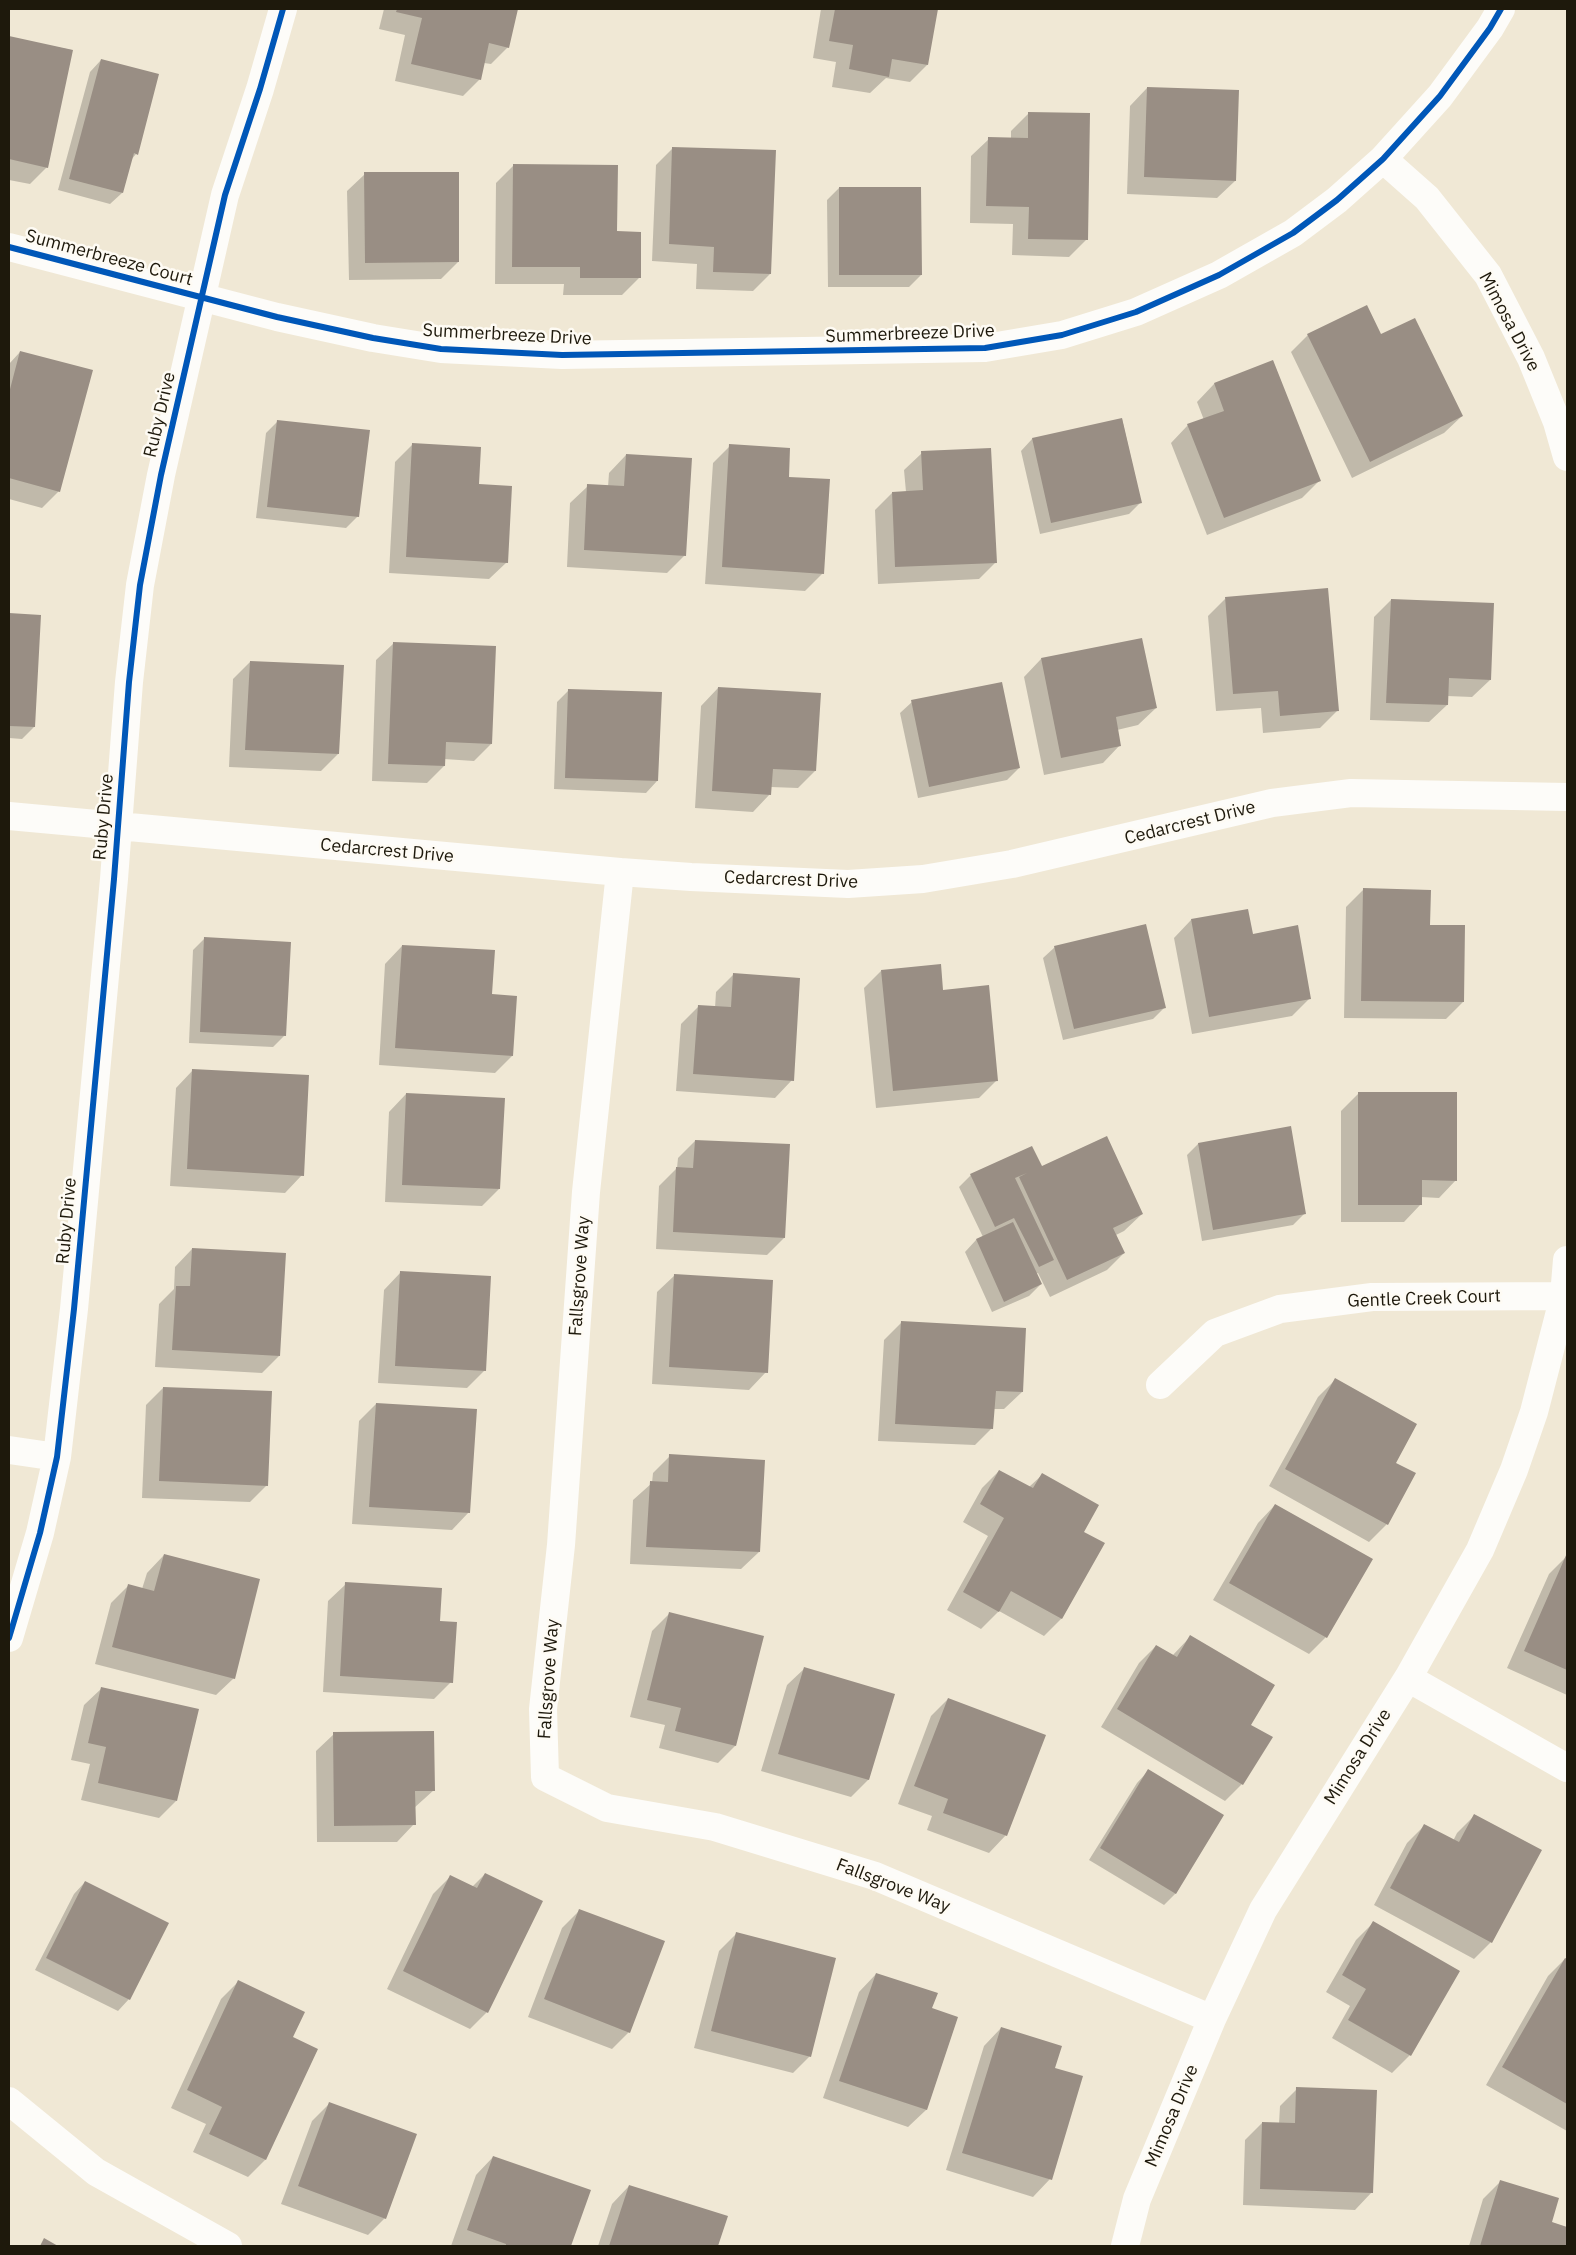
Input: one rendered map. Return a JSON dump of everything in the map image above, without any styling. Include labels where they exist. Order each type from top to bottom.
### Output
[{"type":"street","name":"Ruby Drive","points":[[9,1638],[40,1532],[57,1457],[74,1309],[118,825],[129,682],[140,585],[162,475],[225,195],[260,89],[283,9]]},
{"type":"street","name":"Summerbreeze Drive","points":[[201,299],[355,334],[441,349],[562,355],[984,348],[1072,332],[1136,312],[1219,275],[1293,233],[1337,200],[1383,158],[1440,96],[1502,9]]},
{"type":"street","name":"Mimosa Drive","points":[[1383,158],[1427,198],[1488,275],[1531,358],[1557,422],[1567,457]]},
{"type":"street","name":"Summerbreeze Court","points":[[9,247],[201,299]]},
{"type":"street","name":"Cedarcrest Drive","points":[[9,816],[691,878],[848,884],[923,879],[1012,864],[1272,803],[1351,794],[1567,797]]},
{"type":"street","name":"Fallsgrove Way","points":[[620,872],[586,1192],[561,1545],[543,1709],[545,1777],[607,1808],[716,1826],[875,1876],[1212,2019]]},
{"type":"street","name":"Mimosa Drive","points":[[1125,2246],[1137,2199],[1212,2019],[1263,1910],[1408,1678],[1480,1550],[1514,1470],[1534,1412],[1564,1296],[1567,1260]]},
{"type":"street","name":"Gentle Creek Court","points":[[1160,1386],[1215,1333],[1280,1309],[1372,1297],[1564,1296]]},
{"type":"street","points":[[9,1450],[57,1457]]},
{"type":"street","points":[[1408,1678],[1567,1768]]},
{"type":"street","points":[[9,2101],[96,2172],[228,2246]]},
{"type":"building","points":[[397,9],[518,9],[509,48],[489,43],[481,80],[411,64],[422,18],[396,12]]},
{"type":"building","points":[[835,9],[938,9],[928,65],[892,59],[889,77],[849,69],[853,45],[829,41]]},
{"type":"building","points":[[9,36],[73,50],[48,168],[9,159]]},
{"type":"building","points":[[101,59],[159,74],[138,155],[134,153],[123,193],[69,179]]},
{"type":"building","points":[[1147,87],[1239,90],[1236,181],[1144,177]]},
{"type":"building","points":[[1028,112],[1090,113],[1088,240],[1028,239],[1029,207],[986,206],[988,137],[1028,138]]},
{"type":"building","points":[[672,147],[776,150],[771,274],[713,272],[714,247],[669,244]]},
{"type":"building","points":[[513,164],[618,165],[617,231],[641,232],[641,278],[580,278],[580,267],[512,267]]},
{"type":"building","points":[[364,172],[459,172],[459,262],[365,263]]},
{"type":"building","points":[[839,187],[921,187],[922,275],[839,275]]},
{"type":"building","points":[[1367,305],[1381,334],[1415,318],[1463,416],[1370,462],[1307,334]]},
{"type":"building","points":[[20,351],[93,370],[60,492],[9,478],[9,393]]},
{"type":"building","points":[[1273,360],[1321,481],[1224,518],[1187,424],[1224,411],[1214,383]]},
{"type":"building","points":[[1122,418],[1142,503],[1051,523],[1032,438]]},
{"type":"building","points":[[277,420],[370,430],[359,517],[267,507]]},
{"type":"building","points":[[412,443],[481,447],[479,484],[512,486],[508,563],[406,557]]},
{"type":"building","points":[[729,444],[790,448],[789,477],[830,479],[824,574],[722,567]]},
{"type":"building","points":[[991,448],[997,563],[895,567],[892,492],[923,490],[921,451]]},
{"type":"building","points":[[626,454],[692,458],[686,556],[584,550],[587,484],[624,486]]},
{"type":"building","points":[[1328,588],[1339,711],[1280,716],[1278,691],[1233,694],[1225,597]]},
{"type":"building","points":[[1391,599],[1494,603],[1491,680],[1449,678],[1448,705],[1386,703]]},
{"type":"building","points":[[9,613],[41,615],[35,727],[9,726]]},
{"type":"building","points":[[1142,638],[1157,708],[1116,717],[1121,746],[1061,758],[1041,658]]},
{"type":"building","points":[[393,642],[496,646],[492,744],[446,742],[445,766],[388,764]]},
{"type":"building","points":[[250,661],[344,665],[339,754],[245,750]]},
{"type":"building","points":[[1002,682],[1020,768],[929,787],[911,700]]},
{"type":"building","points":[[718,687],[821,693],[816,771],[773,769],[771,795],[712,791]]},
{"type":"building","points":[[568,689],[662,692],[658,781],[565,778]]},
{"type":"building","points":[[1363,888],[1431,890],[1430,925],[1465,925],[1464,1002],[1361,1001]]},
{"type":"building","points":[[1248,909],[1253,934],[1298,925],[1311,999],[1209,1017],[1191,919]]},
{"type":"building","points":[[1146,924],[1166,1008],[1074,1029],[1054,946]]},
{"type":"building","points":[[204,937],[291,942],[286,1036],[200,1032]]},
{"type":"building","points":[[402,945],[495,950],[492,994],[517,996],[513,1056],[395,1048]]},
{"type":"building","points":[[941,964],[943,990],[989,985],[998,1081],[893,1091],[881,970]]},
{"type":"building","points":[[733,973],[800,978],[794,1081],[693,1074],[698,1005],[731,1007]]},
{"type":"building","points":[[192,1069],[309,1075],[304,1176],[187,1169]]},
{"type":"building","points":[[1358,1092],[1457,1092],[1457,1181],[1422,1180],[1422,1205],[1358,1205]]},
{"type":"building","points":[[406,1093],[505,1098],[500,1189],[402,1185]]},
{"type":"building","points":[[1291,1126],[1306,1214],[1213,1230],[1198,1143]]},
{"type":"building","points":[[1107,1136],[1143,1214],[1113,1228],[1125,1253],[1067,1280],[1019,1177],[1027,1173],[1015,1178],[1054,1260],[1039,1267],[1014,1218],[995,1227],[970,1174],[1032,1146],[1042,1166]]},
{"type":"building","points":[[695,1140],[790,1144],[785,1238],[673,1232],[676,1167],[693,1168]]},
{"type":"building","points":[[1013,1222],[1042,1284],[1004,1302],[976,1239]]},
{"type":"building","points":[[192,1248],[286,1253],[280,1356],[172,1350],[176,1286],[190,1286]]},
{"type":"building","points":[[400,1271],[491,1276],[486,1371],[395,1366]]},
{"type":"building","points":[[674,1274],[773,1280],[768,1373],[669,1367]]},
{"type":"building","points":[[901,1321],[1026,1328],[1023,1392],[996,1391],[993,1429],[895,1424]]},
{"type":"building","points":[[1335,1378],[1417,1424],[1396,1463],[1416,1473],[1388,1525],[1285,1469]]},
{"type":"building","points":[[163,1387],[272,1391],[268,1486],[159,1481]]},
{"type":"building","points":[[376,1403],[477,1409],[470,1513],[369,1507]]},
{"type":"building","points":[[669,1454],[765,1460],[760,1552],[646,1547],[650,1481],[668,1482]]},
{"type":"building","points":[[999,1470],[1033,1488],[1042,1473],[1099,1505],[1084,1532],[1105,1543],[1062,1619],[1011,1591],[999,1612],[963,1592],[1004,1518],[980,1504]]},
{"type":"building","points":[[1275,1504],[1373,1559],[1327,1638],[1229,1583]]},
{"type":"building","points":[[1567,1553],[1567,1670],[1524,1651]]},
{"type":"building","points":[[164,1554],[260,1579],[235,1679],[112,1647],[128,1584],[154,1591]]},
{"type":"building","points":[[345,1582],[442,1588],[440,1621],[457,1622],[453,1683],[340,1676]]},
{"type":"building","points":[[669,1612],[764,1636],[736,1746],[675,1731],[681,1708],[647,1700]]},
{"type":"building","points":[[1190,1635],[1275,1685],[1251,1725],[1273,1737],[1243,1785],[1117,1709],[1156,1645],[1177,1657]]},
{"type":"building","points":[[804,1667],[895,1694],[869,1780],[778,1754]]},
{"type":"building","points":[[101,1687],[199,1709],[177,1801],[98,1783],[106,1747],[88,1743]]},
{"type":"building","points":[[948,1698],[1046,1735],[1007,1836],[943,1813],[948,1799],[914,1786]]},
{"type":"building","points":[[434,1731],[435,1791],[415,1791],[416,1825],[334,1826],[333,1732]]},
{"type":"building","points":[[1148,1769],[1224,1815],[1176,1894],[1100,1848]]},
{"type":"building","points":[[1474,1814],[1542,1850],[1492,1943],[1390,1888],[1424,1824],[1459,1842]]},
{"type":"building","points":[[485,1873],[543,1901],[488,2013],[403,1971],[450,1875],[477,1888]]},
{"type":"building","points":[[85,1881],[169,1923],[130,2000],[46,1958]]},
{"type":"building","points":[[579,1909],[665,1941],[630,2033],[544,1999]]},
{"type":"building","points":[[1373,1921],[1460,1971],[1411,2056],[1348,2020],[1366,1989],[1342,1975]]},
{"type":"building","points":[[736,1932],[836,1958],[811,2057],[711,2031]]},
{"type":"building","points":[[1565,1958],[1567,1959],[1567,2104],[1502,2067]]},
{"type":"building","points":[[876,1973],[938,1993],[932,2008],[958,2017],[927,2110],[839,2081]]},
{"type":"building","points":[[238,1980],[305,2012],[293,2037],[318,2049],[266,2160],[209,2134],[222,2107],[187,2090]]},
{"type":"building","points":[[1001,2027],[1062,2046],[1055,2068],[1083,2076],[1052,2180],[962,2153]]},
{"type":"building","points":[[1296,2087],[1377,2090],[1373,2193],[1260,2189],[1262,2122],[1295,2123]]},
{"type":"building","points":[[329,2102],[417,2134],[386,2219],[298,2186]]},
{"type":"building","points":[[493,2156],[591,2190],[571,2246],[506,2246],[506,2244],[467,2230]]},
{"type":"building","points":[[1500,2180],[1559,2198],[1552,2222],[1567,2227],[1567,2246],[1480,2246]]},
{"type":"building","points":[[629,2185],[728,2216],[718,2246],[609,2246]]},
{"type":"building","points":[[44,2238],[58,2246],[40,2246]]},
{"type":"cycle path","points":[[9,1638],[40,1533],[57,1457],[74,1309],[114,879],[129,682],[140,585],[161,475],[225,195],[260,89],[283,9]]},
{"type":"cycle path","points":[[9,247],[277,317],[373,338],[441,349],[562,355],[985,348],[1062,335],[1136,312],[1219,275],[1293,233],[1337,200],[1383,159],[1440,96],[1490,28],[1501,9]]}]
